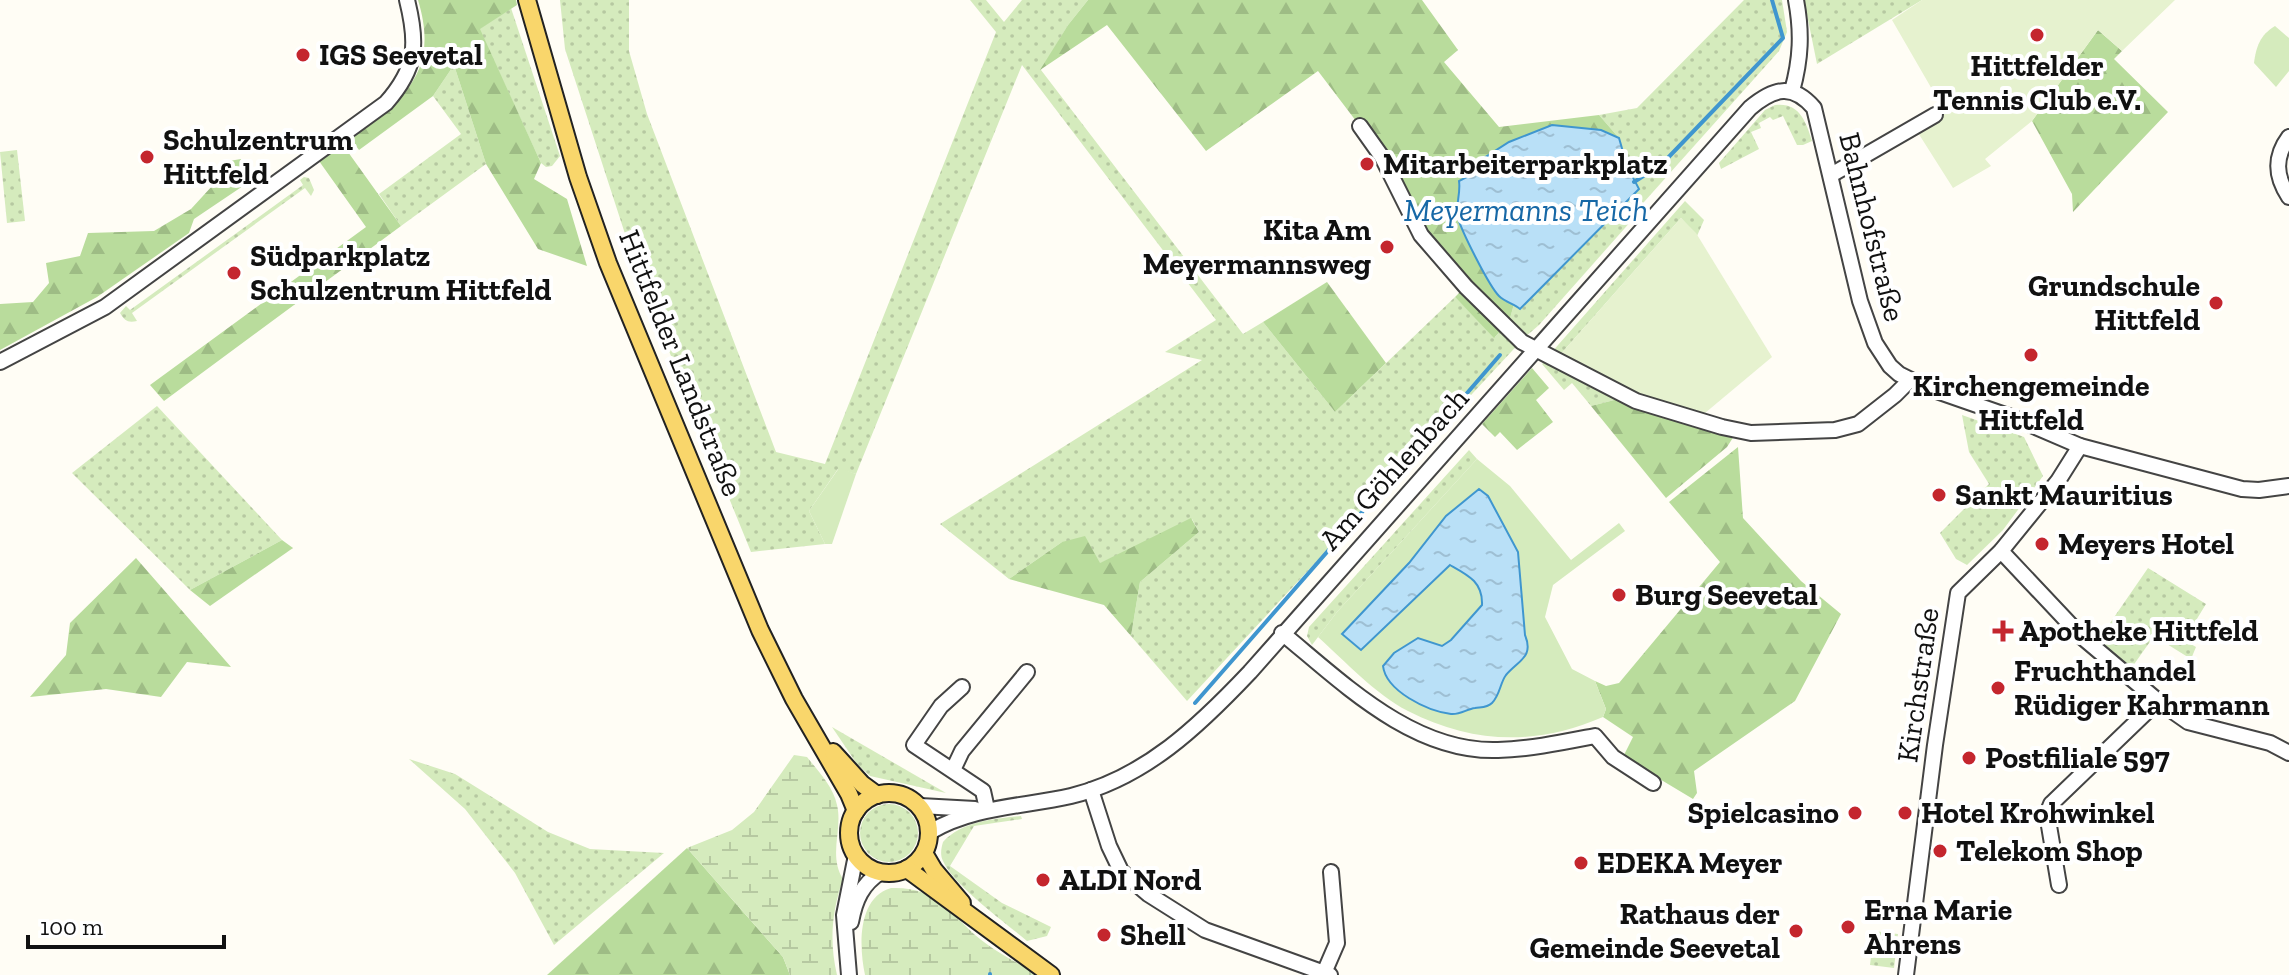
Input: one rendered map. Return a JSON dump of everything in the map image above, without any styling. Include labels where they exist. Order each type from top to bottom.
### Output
[{"type":"main road","name":"Hittfelder Landstraße","points":[[527,0],[578,177],[608,263],[760,630],[856,811]]},
{"type":"main road","name":"Hittfelder Landstraße","points":[[816,734],[862,784],[877,795]]},
{"type":"main road","points":[[900,794],[920,806],[930,832],[924,853],[907,869],[890,873],[863,863],[856,855],[849,833],[856,811],[865,801],[877,795],[900,794]]},
{"type":"main road","points":[[924,853],[934,870],[981,926]]},
{"type":"main road","points":[[907,869],[1051,975]]},
{"type":"street","points":[[0,362],[105,307],[386,103],[407,74],[414,50],[413,25],[407,0]]},
{"type":"street","points":[[1792,91],[1801,52],[1796,0]]},
{"type":"street","name":"Bahnhofstraße","points":[[1792,91],[1804,96],[1814,108],[1860,301],[1872,336],[1890,366],[1910,380],[2080,446],[2242,489],[2289,486]]},
{"type":"street","name":"Am Göhlenbach","points":[[920,806],[987,809],[1036,803],[1091,790],[1139,768],[1182,739],[1229,694],[1750,108],[1767,95],[1792,91]]},
{"type":"street","points":[[1831,175],[1935,115]]},
{"type":"street","points":[[1360,126],[1382,157],[1421,235],[1477,298],[1522,342],[1648,406],[1751,433],[1835,430],[1858,424],[1910,380]]},
{"type":"street","points":[[2289,137],[2280,151],[2277,169],[2289,197]]},
{"type":"street","name":"Kirchstraße","points":[[1906,975],[1937,729],[1958,593],[2001,551],[2058,481],[2080,446]]},
{"type":"street","points":[[2001,551],[2082,637],[2158,701],[2188,722],[2240,734],[2284,751]]},
{"type":"street","points":[[1282,633],[1376,708],[1435,738],[1461,747],[1498,750],[1595,736],[1613,757],[1653,783]]},
{"type":"street","points":[[953,770],[962,751],[1027,672]]},
{"type":"street","points":[[962,687],[941,706],[914,745],[983,791],[987,809]]},
{"type":"street","points":[[2059,885],[2047,814],[2059,793],[2158,701]]},
{"type":"street","points":[[1091,790],[1109,846],[1121,871],[1148,894],[1205,930],[1327,974],[1337,943],[1331,872]]},
{"type":"street","name":"Am Göhlenbach","points":[[930,832],[954,819],[987,809]]},
{"type":"street","points":[[849,975],[844,915],[856,855]]},
{"type":"street","points":[[846,958],[851,918],[859,894],[881,872]]},
{"type":"green space","points":[[418,0],[516,0],[517,5],[480,29],[541,163],[534,179],[567,199],[587,266],[538,249],[486,164],[454,65],[433,96],[359,150],[351,139],[387,111],[413,82],[424,46],[424,25]]},
{"type":"green space","points":[[560,0],[629,0],[629,51],[647,114],[776,452],[825,464],[996,32],[970,0],[986,0],[1004,22],[1022,0],[1088,0],[1068,25],[1041,70],[1243,334],[1263,322],[1335,412],[1455,297],[1495,337],[1509,322],[1514,304],[1521,309],[1638,189],[1619,138],[1599,115],[1637,108],[1744,0],[1782,0],[1787,32],[1779,51],[1539,325],[1187,701],[1131,636],[1140,582],[1199,532],[1192,519],[1099,564],[1062,542],[1009,579],[940,524],[1202,360],[1165,352],[1216,320],[1022,65],[856,474],[838,469],[809,511],[825,544],[751,552],[640,280],[565,49]]},
{"type":"green space","points":[[1088,0],[1422,0],[1458,50],[1444,62],[1499,127],[1599,115],[1619,138],[1601,130],[1552,125],[1509,142],[1473,165],[1457,206],[1459,220],[1492,287],[1505,301],[1514,304],[1509,322],[1494,338],[1455,297],[1465,287],[1421,235],[1375,146],[1318,71],[1206,151],[1107,25],[1040,70]]},
{"type":"green space","points":[[1804,0],[1922,0],[1817,64]]},
{"type":"green space","points":[[1922,0],[2175,0],[2122,51],[2098,30],[2032,121],[1985,159],[1991,166],[1953,188],[1915,128],[1944,110],[1892,20]]},
{"type":"green space","points":[[511,8],[560,156],[552,166],[546,167],[541,163],[479,29]]},
{"type":"green space","points":[[2275,26],[2289,38],[2289,71],[2276,87],[2254,63],[2260,42]]},
{"type":"green space","points":[[2098,30],[2122,51],[2114,59],[2168,112],[2073,212],[2072,194],[2032,121]]},
{"type":"green space","points":[[454,65],[486,164],[401,226],[379,194],[461,134],[433,96]]},
{"type":"green space","points":[[1775,105],[1796,110],[1804,120],[1812,141],[1797,145],[1783,116],[1773,120],[1770,117],[1759,123],[1761,128],[1751,132],[1759,149],[1721,169],[1719,163],[1765,110]]},
{"type":"green space","points":[[343,145],[401,226],[164,401],[150,385],[366,227],[319,161]]},
{"type":"green space","points":[[17,150],[25,221],[7,223],[0,152]]},
{"type":"green space","points":[[241,159],[243,186],[194,219],[189,233],[97,297],[0,350],[0,304],[33,302],[49,283],[46,263],[80,256],[88,233],[154,231],[191,209],[229,161]]},
{"type":"green space","points":[[309,178],[314,190],[311,196],[305,188],[132,313],[137,321],[125,320],[120,313],[126,306],[130,310],[303,185],[300,180]]},
{"type":"green space","points":[[1685,201],[1704,220],[1697,236],[1681,218],[1559,356],[1551,353]]},
{"type":"green space","points":[[1681,218],[1696,233],[1772,357],[1705,413],[1651,402],[1559,356]]},
{"type":"green space","points":[[1327,282],[1386,363],[1335,412],[1263,322]]},
{"type":"green space","points":[[1547,359],[1622,398],[1591,406],[1572,383],[1564,390],[1542,364]]},
{"type":"green space","points":[[1532,368],[1549,388],[1536,400],[1553,422],[1517,450],[1500,432],[1495,437],[1482,424]]},
{"type":"green space","points":[[1622,398],[1734,436],[1727,447],[1666,498],[1591,406]]},
{"type":"green space","points":[[157,406],[282,540],[190,590],[72,473]]},
{"type":"green space","points":[[1962,415],[2024,437],[2043,476],[2003,530],[1967,565],[1956,559],[1940,533],[1989,484],[1969,452]]},
{"type":"green space","points":[[1738,447],[1743,518],[1801,581],[1841,614],[1795,701],[1694,771],[1697,793],[1693,799],[1623,757],[1633,737],[1603,717],[1606,709],[1595,681],[1606,686],[1619,683],[1720,562],[1669,502]]},
{"type":"green space","points":[[1469,450],[1477,459],[1337,612],[1312,645],[1307,636],[1309,627]]},
{"type":"green space","points":[[1477,459],[1510,486],[1571,560],[1619,523],[1625,531],[1553,585],[1545,617],[1572,669],[1595,681],[1606,709],[1603,717],[1553,733],[1529,737],[1481,735],[1456,730],[1408,711],[1384,696],[1318,637],[1337,612]]},
{"type":"green space","points":[[839,468],[856,474],[832,544],[825,544],[809,511]]},
{"type":"green space","points":[[1191,518],[1199,532],[1140,582],[1131,636],[1104,605],[1009,579],[1062,542],[1085,536],[1100,563]]},
{"type":"green space","points":[[282,540],[293,548],[210,606],[190,590]]},
{"type":"green space","points":[[136,558],[231,667],[187,662],[161,697],[106,689],[30,697],[66,655],[70,623]]},
{"type":"green space","points":[[2148,568],[2206,604],[2184,640],[2196,647],[2191,659],[2154,636],[2130,670],[2097,642]]},
{"type":"green space","points":[[832,727],[946,793],[870,776],[857,764]]},
{"type":"green space","points":[[794,755],[807,757],[829,785],[837,805],[836,851],[843,879],[833,926],[837,975],[790,975],[783,957],[687,848],[732,830],[754,812]]},
{"type":"green space","points":[[409,759],[455,774],[548,832],[590,849],[664,853],[554,945],[515,873],[465,809]]},
{"type":"green space","points":[[889,804],[910,812],[918,833],[910,854],[889,862],[868,854],[860,833],[868,812]]},
{"type":"green space","points":[[1021,816],[1022,819],[974,826],[950,866],[1002,903],[1051,927],[1047,936],[1027,941],[957,881],[941,854],[943,842],[969,825]]},
{"type":"green space","points":[[687,848],[783,957],[790,975],[547,975]]},
{"type":"green space","points":[[891,888],[920,891],[931,896],[987,944],[1039,975],[865,975],[862,938],[866,913],[880,893]]},
{"type":"green space","points":[[1874,931],[1898,934],[1894,968],[1870,965]]},
{"type":"water","name":"Meyermanns Teich","points":[[1552,125],[1601,130],[1619,138],[1627,166],[1639,189],[1520,309],[1499,296],[1470,246],[1458,218],[1459,181],[1469,176],[1473,165],[1509,142]]},
{"type":"water","points":[[1479,489],[1488,496],[1518,552],[1528,648],[1524,658],[1506,675],[1492,703],[1451,714],[1431,709],[1409,698],[1392,684],[1383,666],[1394,653],[1418,638],[1442,646],[1451,640],[1482,605],[1480,590],[1468,576],[1450,565],[1361,650],[1342,634],[1409,563],[1446,516]]},
{"type":"waterway","points":[[1634,182],[1662,164],[1783,38],[1772,0]]},
{"type":"waterway","points":[[1391,481],[1500,355]]},
{"type":"waterway","points":[[1195,703],[1369,504]]},
{"type":"place","name":"Hittfelder Tennis Club e.V.","points":[[2037,35]]},
{"type":"place","name":"IGS Seevetal","points":[[303,55]]},
{"type":"place","name":"Schulzentrum Hittfeld","points":[[147,157]]},
{"type":"place","name":"Mitarbeiterparkplatz","points":[[1367,164]]},
{"type":"place","name":"Kita Am Meyermannsweg","points":[[1387,247]]},
{"type":"place","name":"Südparkplatz Schulzentrum Hittfeld","points":[[234,273]]},
{"type":"place","name":"Grundschule Hittfeld","points":[[2216,303]]},
{"type":"place","name":"Kirchengemeinde Hittfeld","points":[[2031,355]]},
{"type":"place","name":"Sankt Mauritius","points":[[1939,495]]},
{"type":"place","name":"Meyers Hotel","points":[[2042,544]]},
{"type":"place","name":"Burg Seevetal","points":[[1619,595]]},
{"type":"place","name":"Apotheke Hittfeld","points":[[2003,631]]},
{"type":"place","name":"Fruchthandel Rüdiger Kahrmann","points":[[1998,688]]},
{"type":"place","name":"Postfiliale 597","points":[[1969,758]]},
{"type":"place","name":"Spielcasino","points":[[1855,813]]},
{"type":"place","name":"Hotel Krohwinkel","points":[[1905,813]]},
{"type":"place","name":"Telekom Shop","points":[[1940,851]]},
{"type":"place","name":"EDEKA Meyer","points":[[1581,863]]},
{"type":"place","name":"ALDI Nord","points":[[1043,880]]},
{"type":"place","name":"Erna Marie Ahrens","points":[[1848,927]]},
{"type":"place","name":"Rathaus der Gemeinde Seevetal","points":[[1796,931]]},
{"type":"place","name":"Shell","points":[[1104,935]]}]
